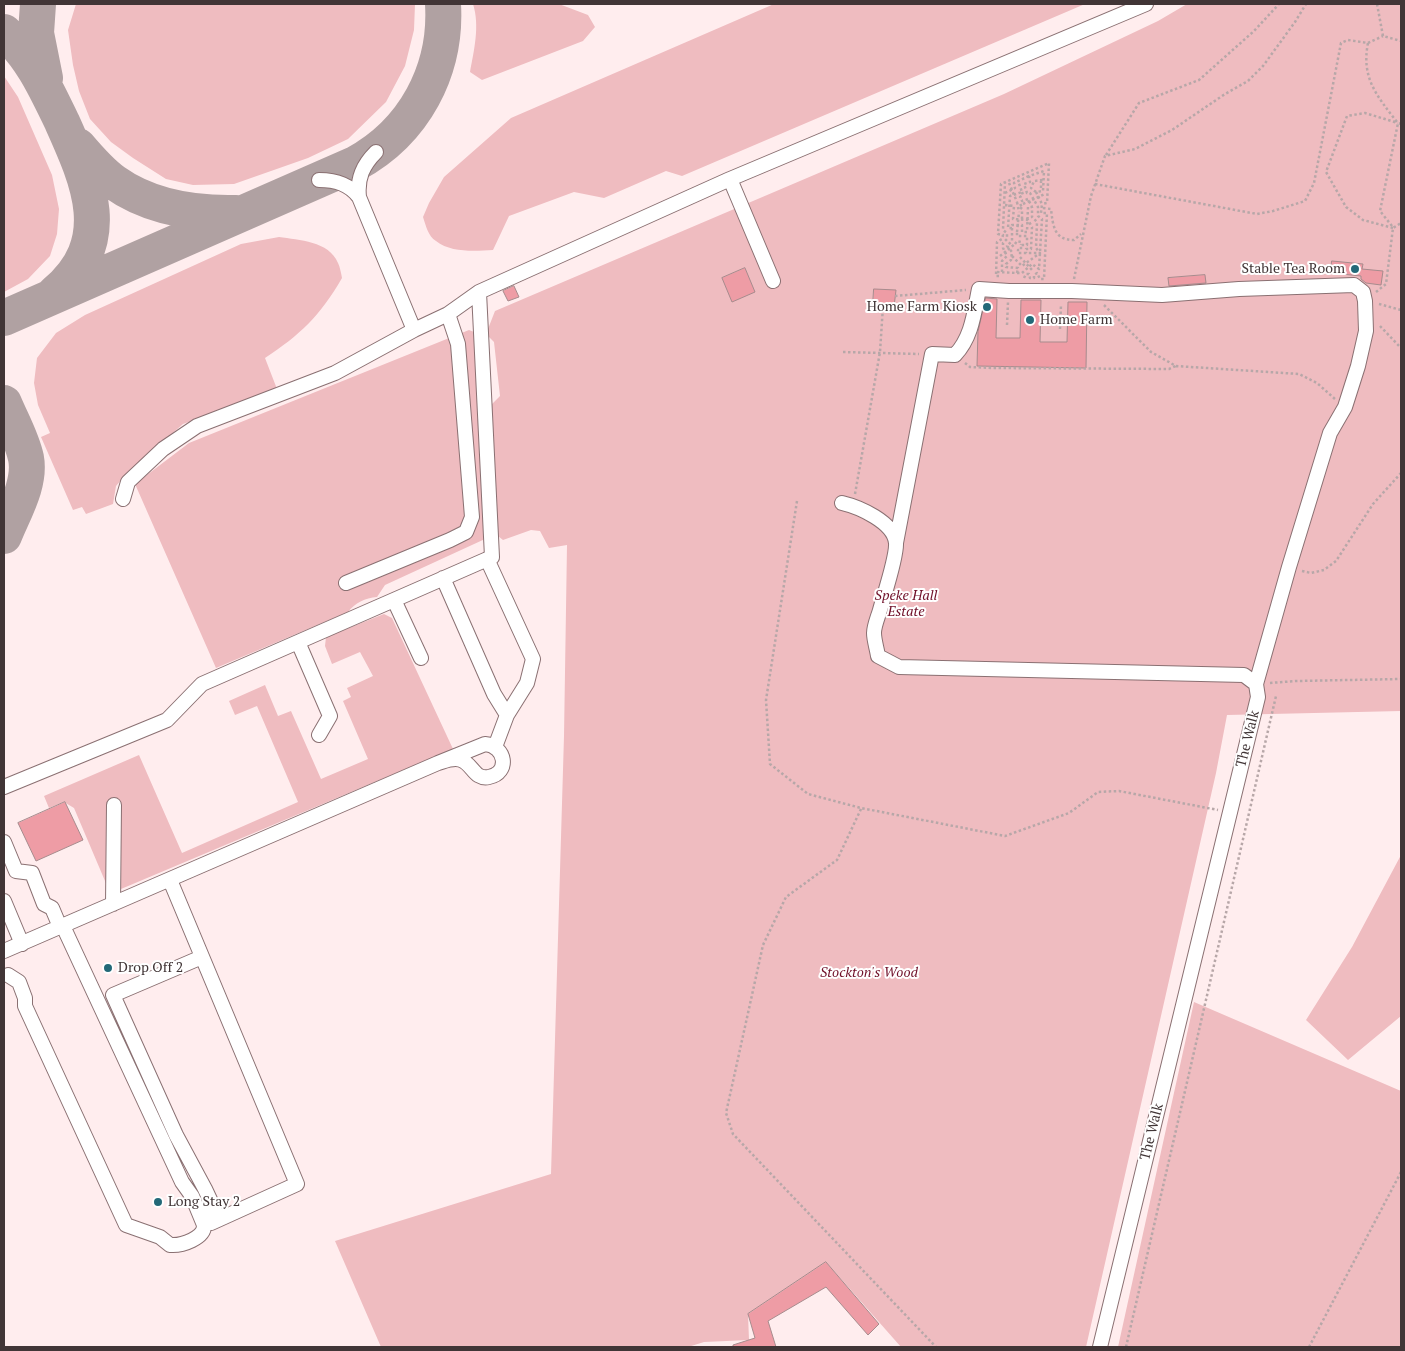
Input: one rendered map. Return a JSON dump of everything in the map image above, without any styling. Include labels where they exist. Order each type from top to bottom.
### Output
[{"type":"street","points":[[123,499],[128,482],[163,449],[197,426],[335,373],[414,330],[448,314],[479,292],[730,179],[1146,4]]},
{"type":"street","points":[[376,152],[362,168],[358,183],[359,197],[414,330]]},
{"type":"street","points":[[730,179],[773,281]]},
{"type":"street","points":[[320,180],[344,184],[350,187],[359,197]]},
{"type":"street","points":[[1256,684],[1244,675],[899,668],[878,656],[874,632],[896,543],[932,354],[954,355],[964,345],[979,289],[1162,295],[1239,288],[1354,285],[1363,292],[1365,301]]},
{"type":"street","points":[[4,787],[167,720],[202,684],[492,557],[479,292]]},
{"type":"street","name":"The Walk","points":[[1100,1347],[1258,697],[1256,684],[1330,433],[1345,407],[1358,366],[1366,331],[1365,301]]},
{"type":"street","points":[[346,583],[466,532],[472,517],[458,344],[448,314]]},
{"type":"street","points":[[848,504],[884,524],[893,533],[896,543]]},
{"type":"street","points":[[487,559],[533,659],[527,683],[507,715],[495,746]]},
{"type":"street","points":[[443,578],[494,694],[507,715]]},
{"type":"street","points":[[394,600],[421,658]]},
{"type":"street","points":[[298,642],[330,716],[320,735]]},
{"type":"street","points":[[4,951],[438,763],[475,743],[495,746],[502,754],[503,764],[497,774],[486,778],[475,774],[461,760],[452,759],[438,763]]},
{"type":"street","points":[[114,805],[114,904]]},
{"type":"street","points":[[4,842],[16,871],[32,873],[44,904],[52,908],[172,1160],[182,1182],[185,1199],[201,1235],[170,1246],[160,1236],[126,1225],[25,1006],[18,1001],[6,971]]},
{"type":"street","points":[[170,880],[297,1184],[211,1223],[190,1180],[172,1160]]},
{"type":"street","points":[[4,901],[22,944]]},
{"type":"street","points":[[202,957],[113,995],[176,1135],[202,1182],[219,1219]]},
{"type":"path","points":[[1060,328],[1066,291],[1095,184],[1105,156],[1139,103],[1199,80],[1280,4]]},
{"type":"path","points":[[1105,156],[1135,149],[1172,130],[1225,94],[1248,82],[1263,66],[1306,4]]},
{"type":"path","points":[[1377,4],[1383,36]]},
{"type":"path","points":[[1095,184],[1258,214],[1305,201],[1314,183],[1341,43],[1348,40],[1368,43],[1383,36],[1401,41]]},
{"type":"path","points":[[1368,43],[1366,55],[1367,73],[1374,92],[1399,123]]},
{"type":"path","points":[[1399,123],[1365,113],[1347,116],[1326,172],[1346,207],[1364,220],[1393,228],[1401,223]]},
{"type":"path","points":[[1365,301],[1386,284],[1393,228],[1380,211],[1399,123]]},
{"type":"path","points":[[1037,273],[1034,275],[1034,278],[1030,278],[1029,274],[1026,274],[1024,278],[996,276],[998,242],[1002,239],[1002,235],[998,234],[1000,184],[1049,163],[1047,203],[1042,204]]},
{"type":"path","points":[[1005,193],[1016,188],[1014,183],[1044,171],[1041,188]]},
{"type":"path","points":[[996,272],[1022,273],[1032,264],[1039,269],[1042,219],[1038,216],[1038,207],[1030,192],[1027,194],[1024,184],[1030,182],[1029,176]]},
{"type":"path","points":[[1018,253],[1033,271],[1037,273],[1040,279],[1044,279],[1047,213],[1042,213],[1042,204],[1036,192],[1031,188],[1034,181],[1042,180]]},
{"type":"path","points":[[1036,192],[1043,191],[1042,180]]},
{"type":"path","points":[[1018,181],[1023,195],[1020,197],[1022,201],[1028,199],[1032,206],[1032,217],[1037,222],[1036,248],[1040,253]]},
{"type":"path","points":[[1002,272],[1002,262],[1007,256],[1002,243],[1007,239],[1007,233],[1004,230],[1004,205],[1007,182]]},
{"type":"path","points":[[1007,182],[1022,209],[1022,219]]},
{"type":"path","points":[[1012,228],[1008,228],[1010,196],[1022,192]]},
{"type":"path","points":[[1019,206],[1046,194]]},
{"type":"path","points":[[1004,205],[1014,206],[1013,219],[1028,220]]},
{"type":"path","points":[[998,258],[1017,242],[1021,242],[1021,245],[1027,245],[1027,236],[1017,236],[1019,206]]},
{"type":"path","points":[[1032,206],[1028,207],[1027,232],[1022,232],[1022,225],[1012,225],[1012,241],[1007,246],[1012,252],[1012,256],[1022,266],[1040,253]]},
{"type":"path","points":[[1042,208],[1051,209],[1059,237],[1066,240],[1074,240],[1082,233]]},
{"type":"path","points":[[1026,253],[1026,249],[1031,249],[1032,227],[1028,220]]},
{"type":"path","points":[[1018,253],[1018,250],[1021,250],[1021,245]]},
{"type":"path","points":[[1018,253],[1040,253]]},
{"type":"path","points":[[1012,256],[1006,267],[1018,268],[1017,273]]},
{"type":"path","points":[[895,296],[979,289]]},
{"type":"path","points":[[1007,325],[1009,291]]},
{"type":"path","points":[[1091,292],[1151,352],[1176,366],[1299,374],[1316,383],[1345,407]]},
{"type":"path","points":[[1365,301],[1401,310]]},
{"type":"path","points":[[848,504],[880,352],[883,306]]},
{"type":"path","points":[[1377,320],[1380,327],[1401,348]]},
{"type":"path","points":[[843,352],[907,353]]},
{"type":"path","points":[[954,355],[970,367],[1169,369],[1176,366]]},
{"type":"path","points":[[1289,567],[1311,573],[1324,570],[1336,561],[1372,504],[1401,473]]},
{"type":"path","points":[[796,501],[766,700],[770,764],[808,794],[861,808],[1004,836],[1069,813],[1098,792],[1119,791],[1230,812]]},
{"type":"path","points":[[1256,684],[1296,681],[1401,679]]},
{"type":"path","points":[[1126,1347],[1276,696]]},
{"type":"path","points":[[861,808],[837,860],[786,897],[763,945],[726,1113],[733,1134],[936,1347]]},
{"type":"path","points":[[1310,1347],[1401,1172]]},
{"type":"green space","points":[[76,4],[415,4],[414,30],[405,66],[386,102],[348,139],[308,158],[234,184],[193,185],[166,179],[133,158],[111,142],[90,119],[79,91],[68,30]]},
{"type":"green space","points":[[473,4],[559,4],[588,15],[595,27],[583,41],[482,80],[470,72],[476,29]]},
{"type":"green space","points":[[774,4],[1085,4],[682,176],[666,171],[604,198],[574,192],[509,216],[493,250],[471,251],[449,248],[433,239],[423,217],[444,177],[511,118]]},
{"type":"green space","name":"Speke Hall Estate","points":[[1187,4],[1401,4],[1401,711],[1227,715],[1216,773],[1086,1347],[901,1347],[826,1262],[748,1314],[749,1340],[704,1342],[688,1347],[381,1347],[335,1241],[551,1174],[564,736],[567,545],[549,548],[540,531],[531,530],[503,540],[498,536],[490,406],[500,396],[494,342],[486,334],[495,311],[1004,94],[1158,21]]},
{"type":"green space","points":[[4,76],[18,97],[52,175],[59,209],[57,234],[50,256],[28,279],[4,292]]},
{"type":"green space","points":[[279,237],[313,243],[328,250],[338,263],[342,278],[326,303],[308,324],[289,341],[265,358],[277,389],[183,424],[128,472],[116,486],[113,504],[86,514],[82,507],[73,510],[41,437],[50,433],[38,405],[34,383],[37,358],[56,333],[85,315],[241,244]]},
{"type":"green space","points":[[469,330],[474,332],[487,510],[485,539],[385,585],[377,597],[361,601],[348,612],[216,668],[135,484],[189,443]]},
{"type":"green space","points":[[384,614],[392,618],[453,749],[121,889],[108,888],[74,808],[64,802],[49,808],[44,796],[139,755],[182,853],[298,802],[257,706],[235,715],[229,701],[265,685],[278,716],[291,711],[321,779],[368,759],[343,701],[351,697],[347,688],[373,676],[360,652],[332,664],[325,646],[326,637]]},
{"type":"green space","points":[[1401,855],[1401,1016],[1348,1060],[1306,1020],[1352,947]]},
{"type":"green space","points":[[1194,1002],[1401,1091],[1401,1347],[1118,1347]]},
{"type":"building","points":[[1332,261],[1363,264],[1362,269],[1383,271],[1381,285],[1366,283],[1361,279],[1361,276],[1331,273]]},
{"type":"building","points":[[745,268],[755,292],[732,302],[722,278]]},
{"type":"building","points":[[1205,275],[1206,283],[1169,286],[1168,278]]},
{"type":"building","points":[[514,286],[519,297],[508,301],[503,291]]},
{"type":"building","points":[[874,289],[896,290],[894,307],[873,305]]},
{"type":"building","name":"Home Farm","points":[[986,298],[997,299],[996,338],[1020,338],[1021,300],[1041,300],[1040,342],[1067,342],[1068,302],[1087,302],[1086,368],[977,366],[978,332]]},
{"type":"building","points":[[65,802],[83,840],[36,861],[18,823]]},
{"type":"building","points":[[826,1262],[879,1324],[868,1335],[826,1287],[768,1321],[776,1347],[733,1347],[733,1345],[755,1338],[748,1314]]},
{"type":"taxiway","points":[[38,4],[36,33],[45,78]]},
{"type":"taxiway","points":[[4,318],[355,164],[376,151],[410,117],[423,97],[439,53],[443,29],[443,4]]},
{"type":"taxiway","points":[[4,32],[23,52],[44,86],[72,144],[88,189],[92,211],[91,232],[86,253],[74,273],[55,293]]},
{"type":"taxiway","points":[[78,146],[109,178],[142,198],[188,210],[236,213]]},
{"type":"taxiway","points":[[4,403],[22,444],[27,468],[24,488],[4,536]]},
{"type":"place","name":"Stable Tea Room","points":[[1355,269]]},
{"type":"place","name":"Home Farm Kiosk","points":[[987,307]]},
{"type":"place","name":"Home Farm","points":[[1030,320]]},
{"type":"place","name":"Drop Off 2","points":[[108,968]]},
{"type":"place","name":"Long Stay 2","points":[[158,1202]]},
{"type":"park label","name":"Stockton's Wood","points":[[869,973]]}]
